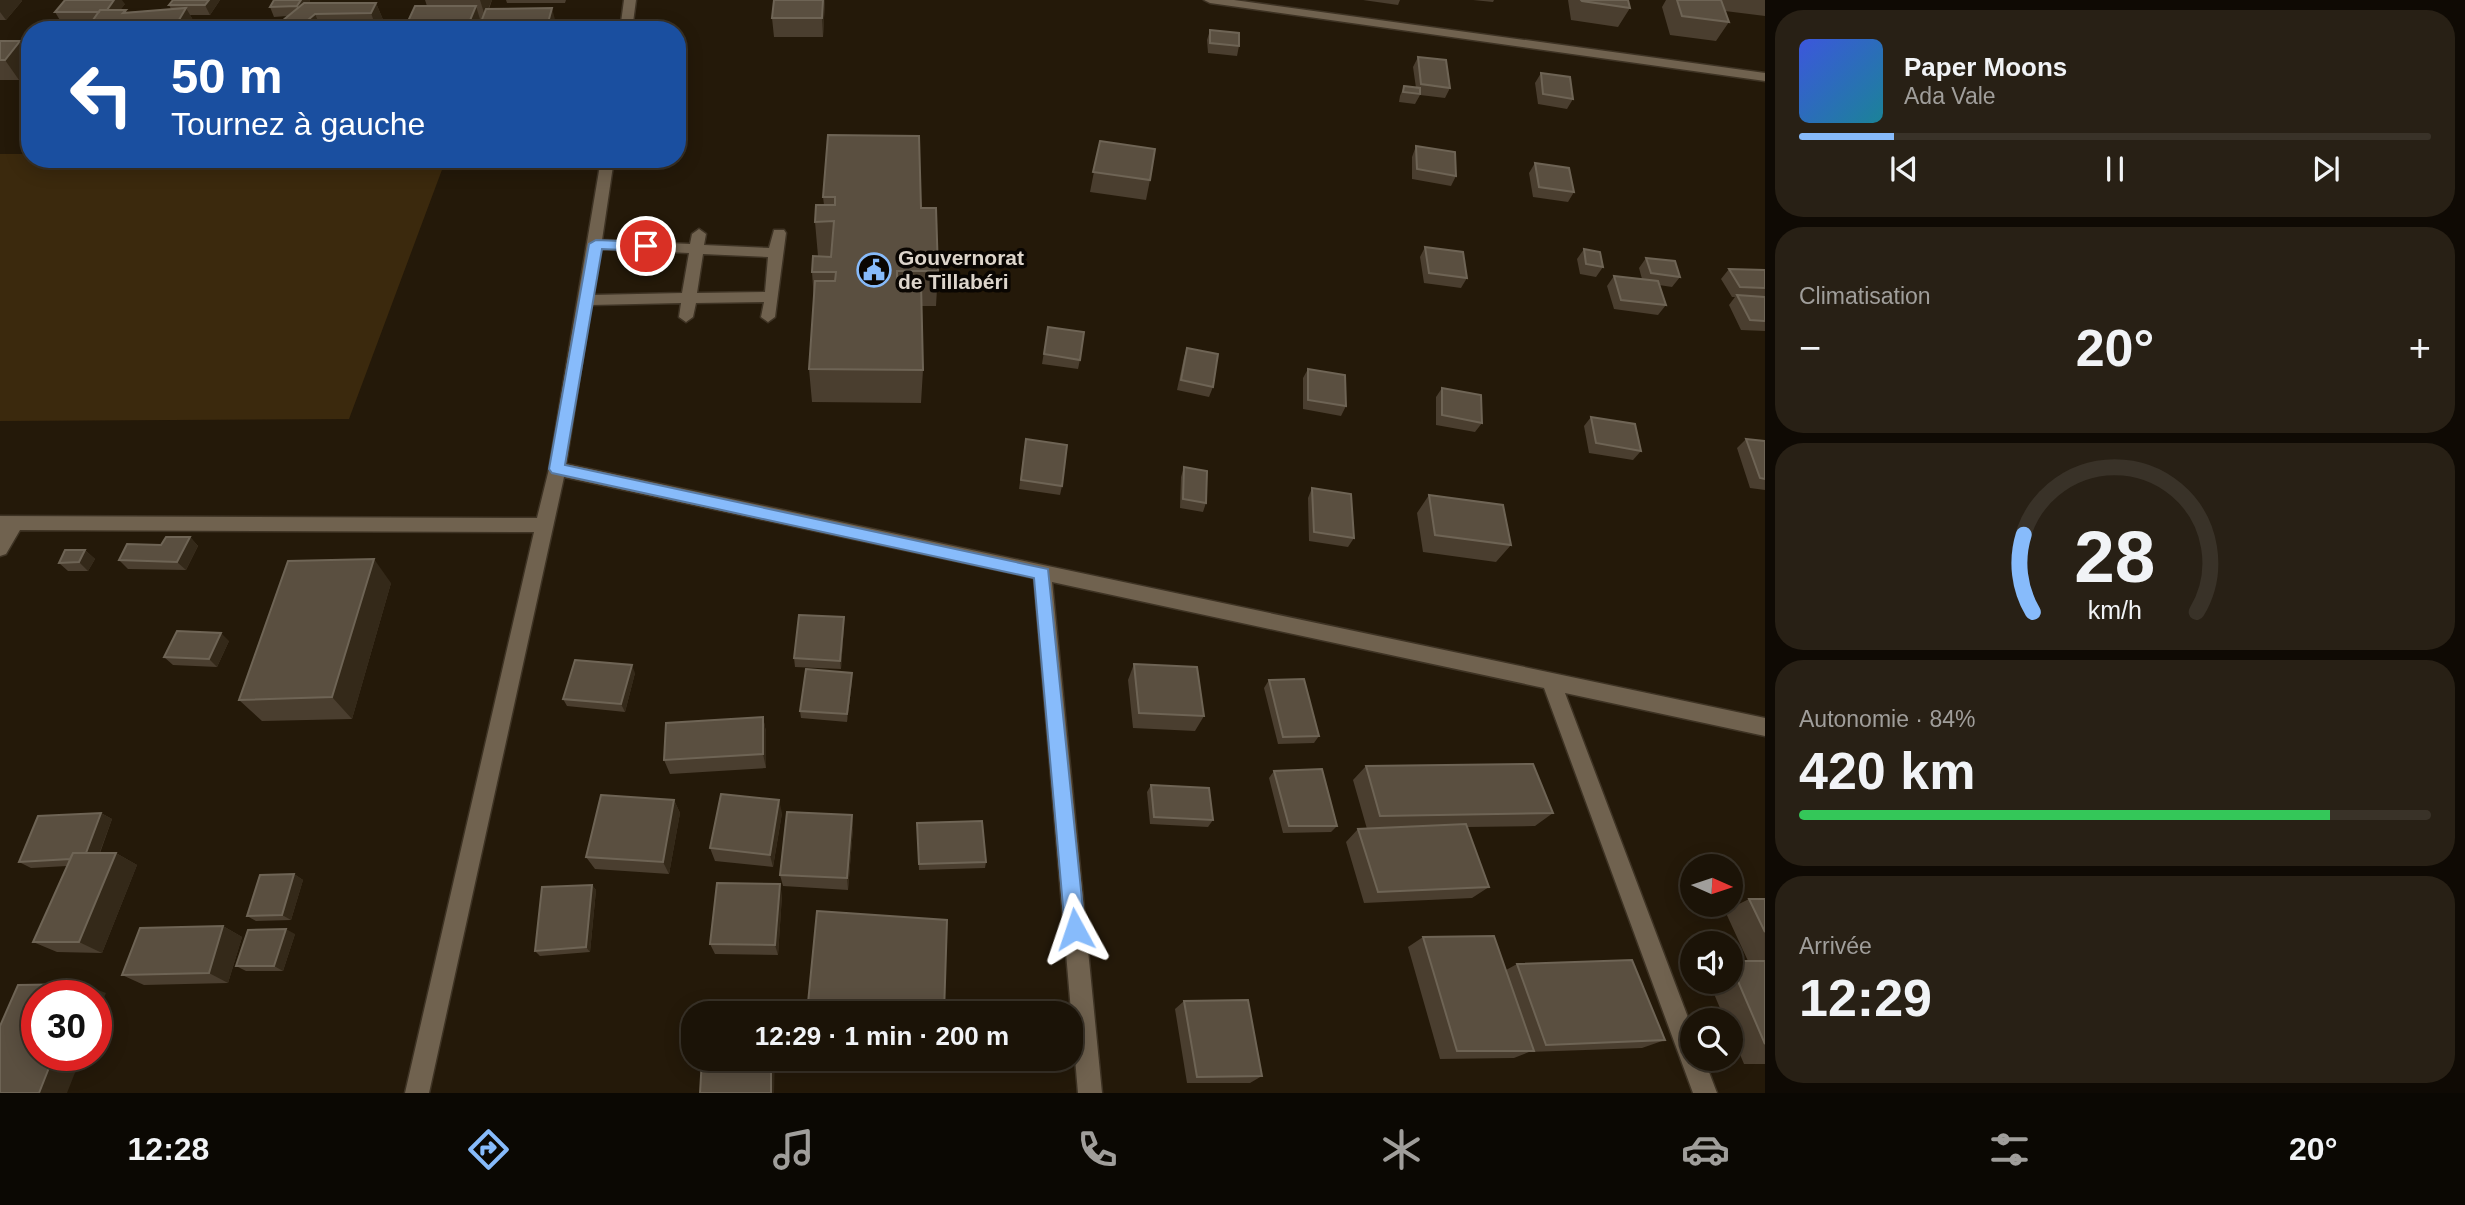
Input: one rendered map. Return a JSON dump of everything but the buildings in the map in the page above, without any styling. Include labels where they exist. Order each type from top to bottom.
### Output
[{"type":"street","points":[[627,21],[630,0]]},
{"type":"street","points":[[1210,0],[1765,77]]},
{"type":"street","points":[[417,1093],[557,469],[607,168]]},
{"type":"street","points":[[768,317],[779,233]]},
{"type":"street","points":[[596,244],[698,241],[775,253]]},
{"type":"street","points":[[685,317],[698,241]]},
{"type":"street","points":[[584,300],[772,297]]},
{"type":"street","points":[[557,469],[1765,727]]},
{"type":"street","points":[[0,549],[7,523],[545,525]]},
{"type":"street","points":[[1042,573],[1090,1093]]},
{"type":"street","points":[[1551,681],[1704,1093]]},
{"type":"shaded area","points":[[0,154],[21,154],[21,168],[443,168],[349,419],[0,421]]},
{"type":"place","name":"Gouvernorat de Tillabéri","points":[[874,270]]},
{"type":"route","points":[[646,246],[596,244],[584,300],[557,469],[1042,573],[1075,929]]}]
